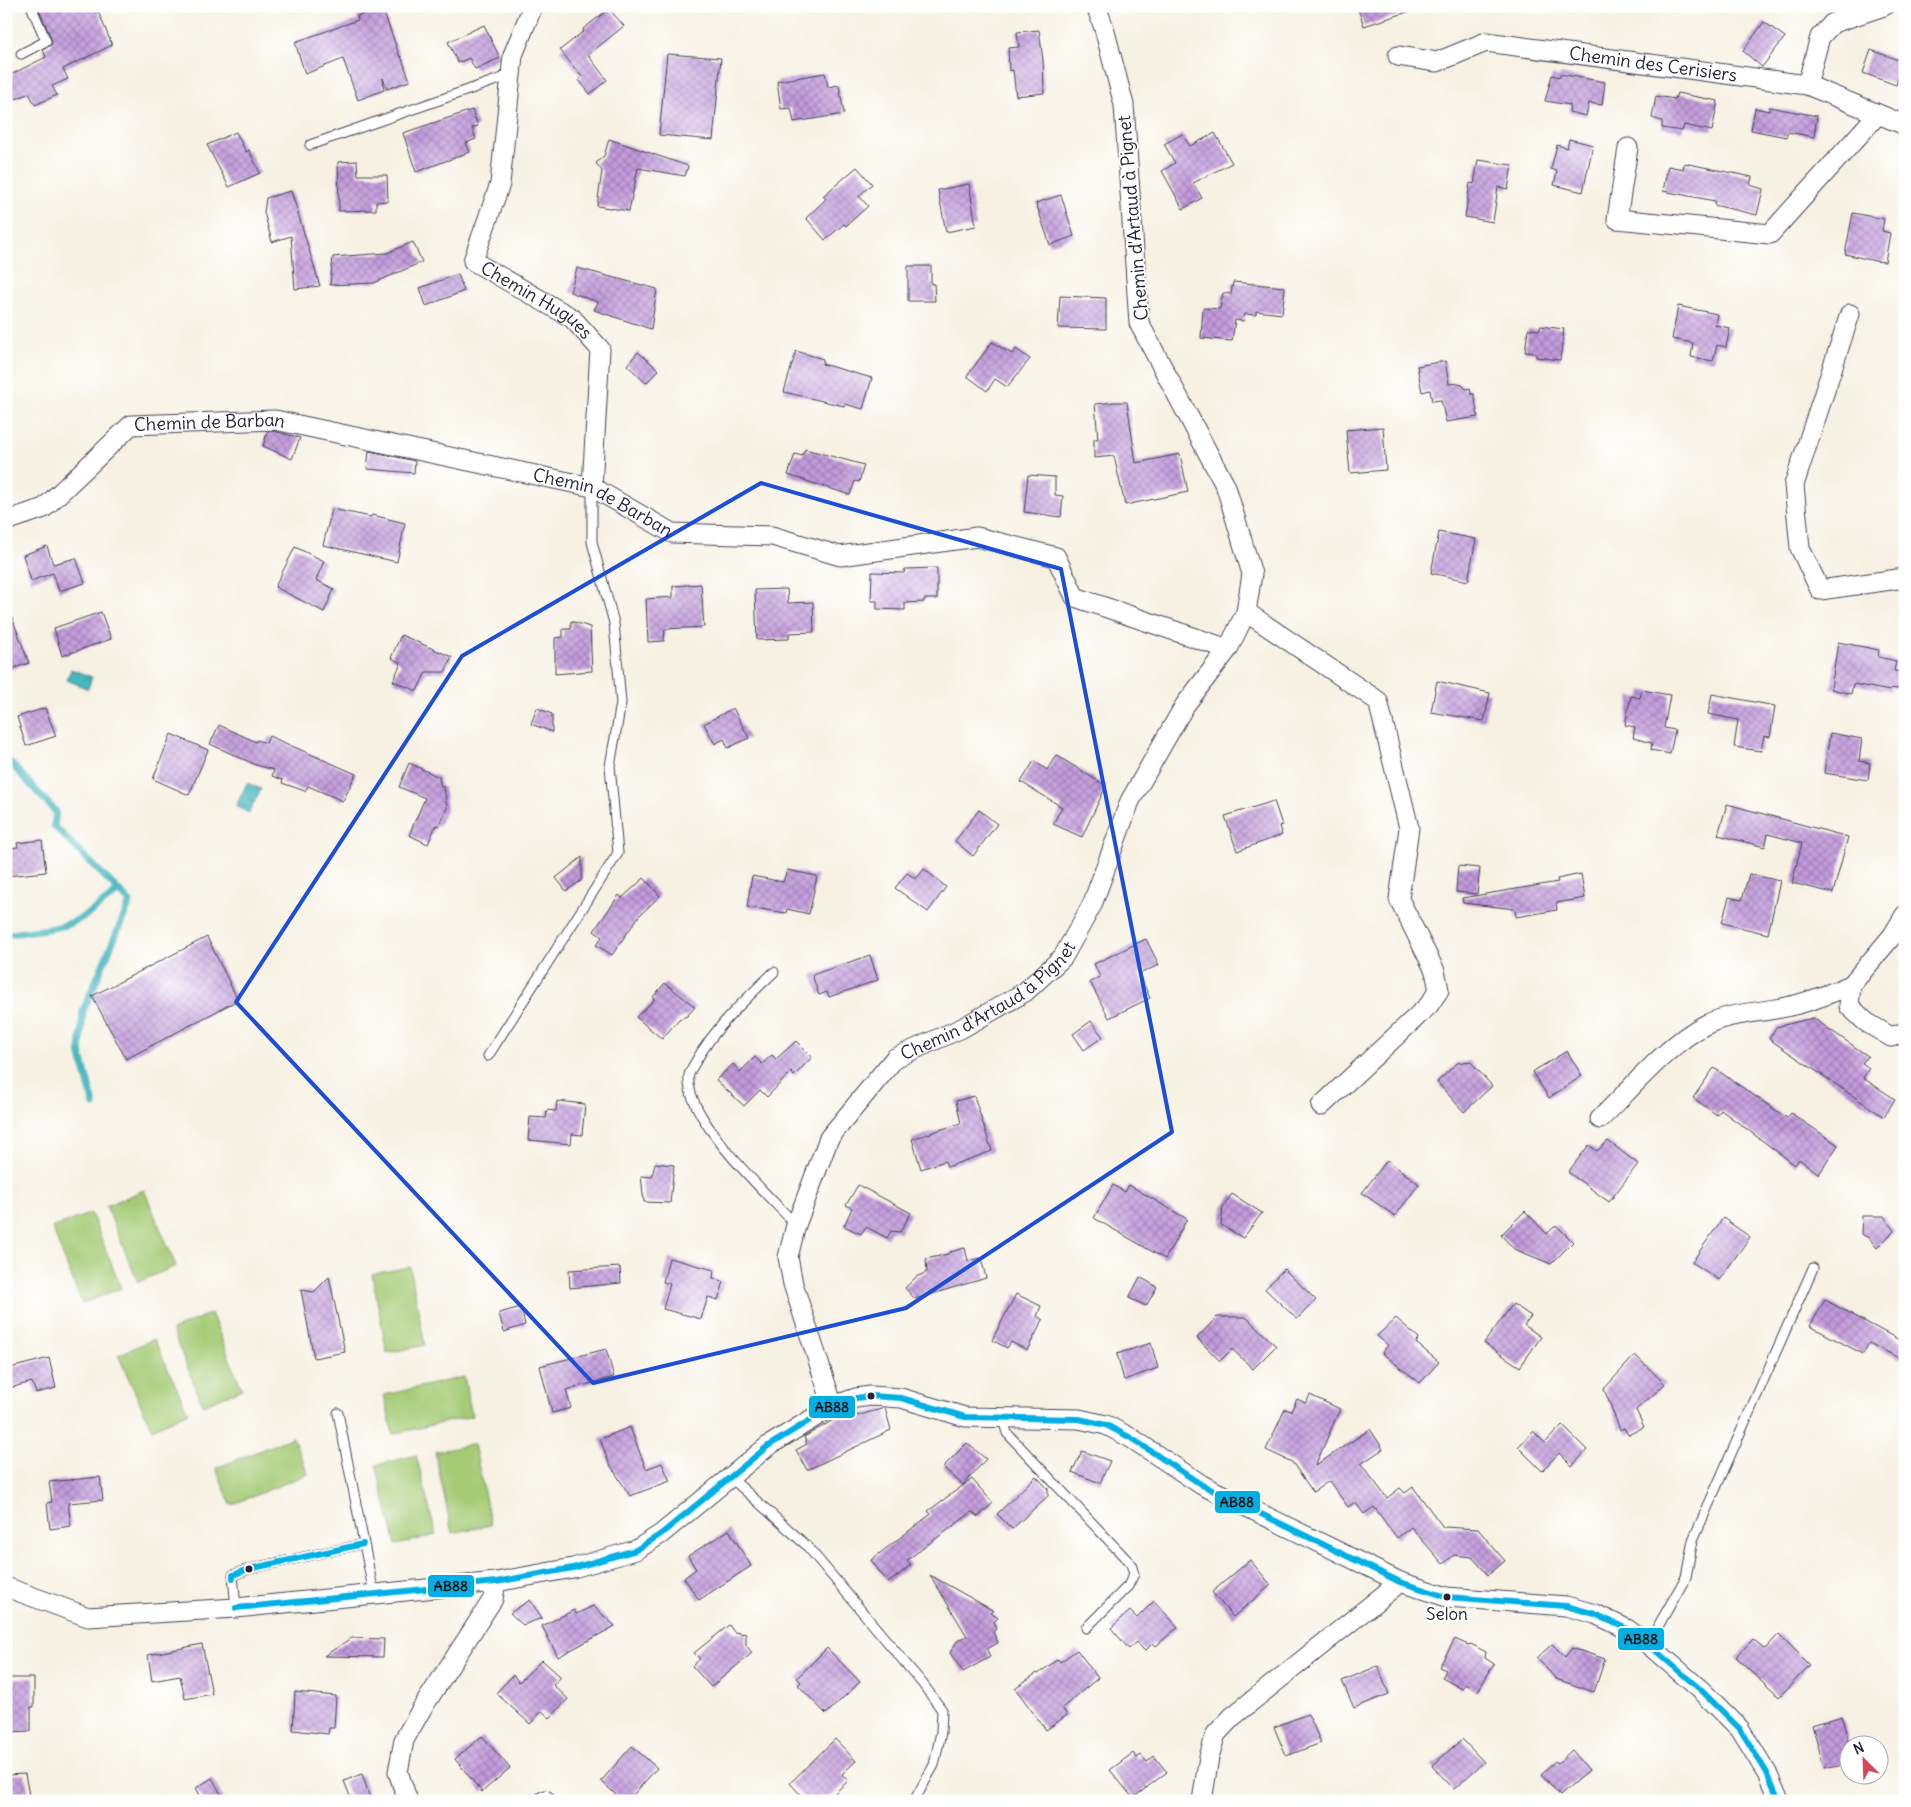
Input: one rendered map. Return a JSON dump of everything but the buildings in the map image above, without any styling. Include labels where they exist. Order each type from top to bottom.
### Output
[{"type":"street","name":"Chemin Hugues","points":[[533,6],[513,55],[500,184],[473,261],[572,318],[600,349],[592,487]]},
{"type":"street","name":"Chemin d'Artaud à Pignet","points":[[833,1406],[793,1284],[788,1257],[796,1225],[829,1138],[895,1058],[962,1028],[1025,992],[1063,957],[1092,905],[1130,801],[1185,705],[1228,649],[1246,612],[1252,574],[1226,487],[1138,323],[1124,105],[1104,28],[1096,6]]},
{"type":"street","points":[[1807,85],[1820,37],[1833,23],[1884,6]]},
{"type":"street","name":"Chemin des Cerisiers","points":[[1398,56],[1437,62],[1486,42],[1807,85],[1905,125]]},
{"type":"street","points":[[1628,148],[1617,219],[1770,234],[1878,114]]},
{"type":"street","points":[[1850,314],[1794,485],[1800,548],[1820,590],[1905,578]]},
{"type":"street","name":"Chemin de Barban","points":[[6,521],[44,508],[131,425],[274,420],[592,487],[672,533],[772,536],[840,556],[977,537],[1056,557],[1075,597],[1228,649]]},
{"type":"street","points":[[1246,612],[1378,700],[1409,828],[1398,899],[1436,971],[1439,990],[1430,1006],[1321,1106]]},
{"type":"street","points":[[1600,1119],[1672,1048],[1705,1025],[1726,1017],[1790,1006],[1851,985],[1893,935],[1905,915]]},
{"type":"street","points":[[1851,985],[1849,1006],[1866,1022],[1892,1037],[1905,1032]]},
{"type":"street","points":[[6,1587],[88,1617],[236,1608],[496,1582],[573,1568],[636,1550],[660,1534],[768,1446],[833,1406],[871,1396],[901,1398],[965,1417],[1079,1420],[1106,1425],[1131,1438],[1202,1485],[1400,1582],[1447,1597],[1566,1606],[1595,1614],[1627,1629],[1648,1644],[1702,1691],[1740,1729],[1767,1773],[1779,1801]]},
{"type":"street","points":[[408,1801],[398,1772],[404,1740],[421,1710],[493,1599],[496,1582]]},
{"type":"street","points":[[1202,1801],[1209,1757],[1216,1734],[1232,1717],[1400,1582]]},
{"type":"lane","points":[[21,54],[46,41],[31,6]]},
{"type":"lane","points":[[310,145],[511,75]]},
{"type":"lane","points":[[488,1056],[618,853],[610,766],[621,703],[614,623],[592,542],[592,487]]},
{"type":"lane","points":[[774,972],[735,1008],[706,1043],[689,1074],[692,1096],[711,1131],[796,1225]]},
{"type":"lane","points":[[1648,1644],[1686,1577],[1694,1540],[1813,1268]]},
{"type":"lane","points":[[338,1413],[374,1594]]},
{"type":"lane","points":[[1002,1419],[1007,1433],[1131,1564],[1134,1574],[1128,1586],[1086,1628]]},
{"type":"lane","points":[[730,1476],[807,1546],[922,1682],[942,1710],[942,1732],[934,1765],[914,1801]]},
{"type":"lane","points":[[236,1608],[233,1575],[250,1569],[363,1544]]},
{"type":"highlighted area","points":[[761,483],[1061,569],[1172,1132],[906,1308],[593,1383],[236,1002],[462,656]]},
{"type":"green space","points":[[144,1190],[176,1266],[138,1282],[106,1206]]},
{"type":"green space","points":[[91,1213],[121,1288],[82,1304],[52,1228]]},
{"type":"green space","points":[[410,1267],[425,1345],[387,1353],[372,1274]]},
{"type":"green space","points":[[211,1313],[242,1389],[203,1405],[172,1330]]},
{"type":"green space","points":[[154,1339],[188,1412],[152,1429],[118,1355]]},
{"type":"green space","points":[[464,1377],[472,1416],[393,1434],[384,1395]]},
{"type":"green space","points":[[293,1437],[308,1474],[231,1505],[216,1468]]},
{"type":"green space","points":[[474,1444],[491,1525],[452,1533],[435,1452]]},
{"type":"green space","points":[[416,1455],[436,1535],[396,1545],[376,1465]]},
{"type":"water","points":[[71,669],[92,677],[88,689],[67,680]]},
{"type":"water","points":[[247,783],[261,789],[249,813],[236,806]]},
{"type":"waterway","points":[[6,758],[56,812],[54,826],[130,902],[83,1011],[80,1052],[94,1105]]},
{"type":"waterway","points":[[6,935],[69,924],[92,912],[119,891]]},
{"type":"transit line","name":"AB88","points":[[236,1608],[496,1582],[573,1568],[636,1550],[661,1534],[768,1446],[833,1406],[856,1398],[871,1396],[901,1398],[965,1417],[1079,1419],[1106,1425],[1131,1438],[1202,1485],[1400,1582],[1447,1597],[1566,1606],[1595,1614],[1627,1629],[1648,1644],[1702,1691],[1740,1729],[1767,1773],[1779,1801]]},
{"type":"transit line","name":"AB88","points":[[233,1578],[233,1575],[249,1569],[363,1544]]},
{"type":"place","name":"Selon","points":[[1447,1597]]}]
